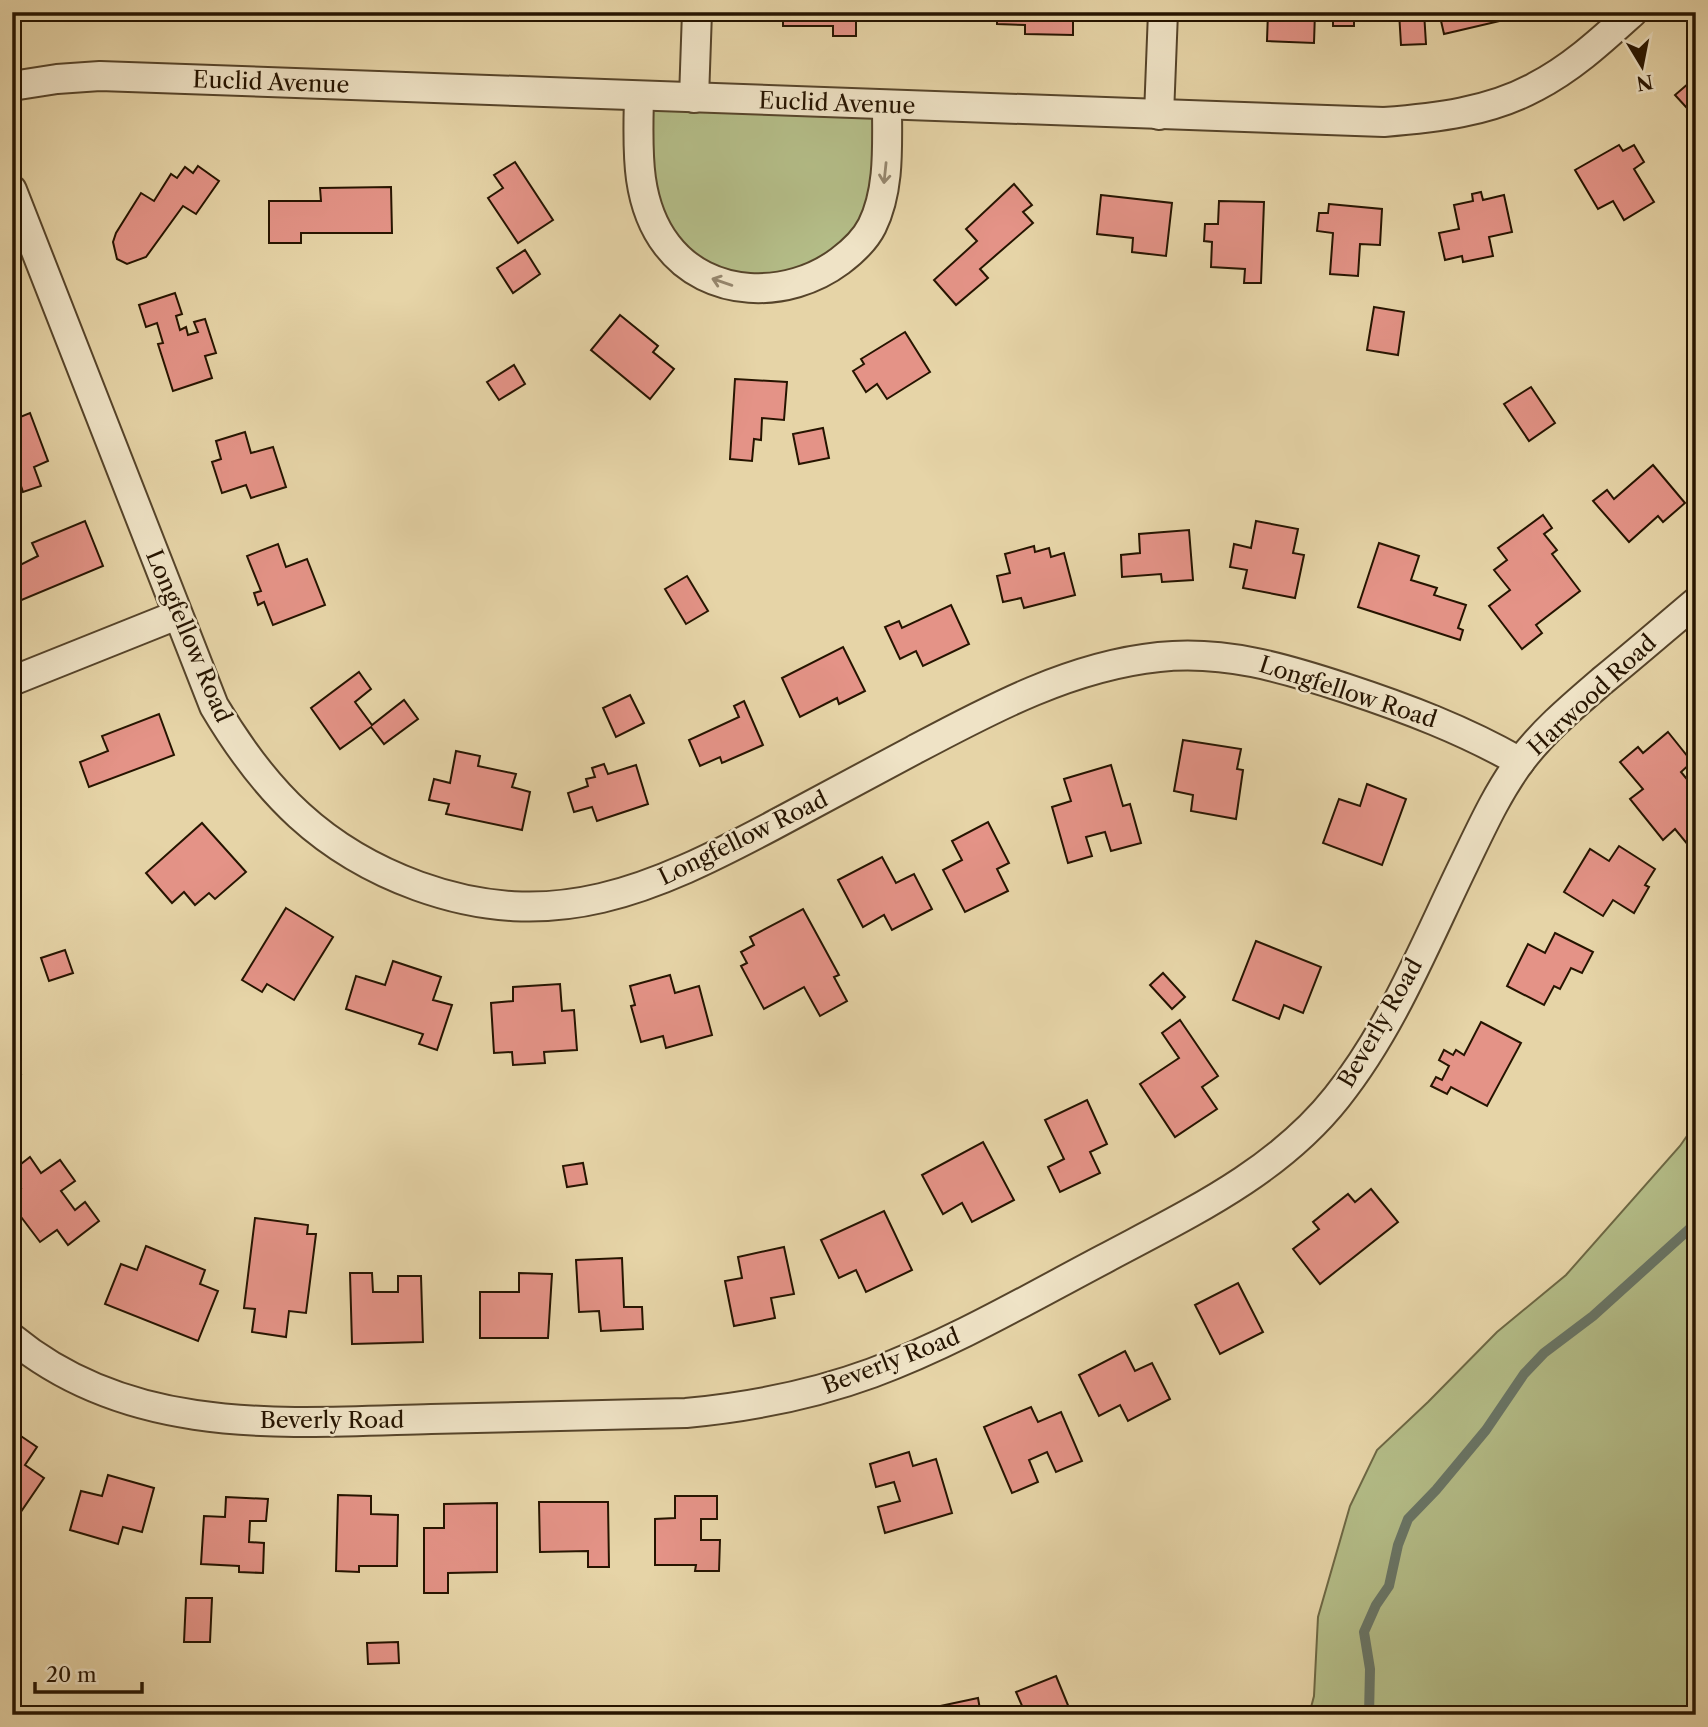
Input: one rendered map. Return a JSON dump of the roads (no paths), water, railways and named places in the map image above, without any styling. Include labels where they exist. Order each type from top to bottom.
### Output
[{"type":"street","points":[[694,98],[697,12]]},
{"type":"street","points":[[1159,114],[1163,12]]},
{"type":"street","name":"Euclid Avenue","points":[[12,86],[100,76],[1384,121],[1462,113],[1534,88],[1594,47],[1633,12]]},
{"type":"street","points":[[639,96],[638,159],[643,191],[666,244],[698,272],[723,285],[750,289],[779,288],[806,280],[832,267],[853,250],[872,227],[881,201],[886,170],[887,105]]},
{"type":"street","name":"Longfellow Road","points":[[12,190],[214,706],[239,747],[288,806],[352,855],[389,875],[469,901],[512,906],[551,906],[586,902],[663,880],[698,865],[996,708],[1077,675],[1119,663],[1160,657],[1242,659],[1289,670],[1445,723],[1520,762]]},
{"type":"street","name":"Harwood Road","points":[[1520,762],[1545,732],[1572,707],[1696,602]]},
{"type":"street","points":[[12,681],[177,615]]},
{"type":"street","name":"Beverly Road","points":[[12,1338],[54,1367],[93,1387],[138,1404],[185,1415],[282,1423],[686,1413],[783,1399],[874,1372],[968,1331],[1206,1205],[1254,1174],[1308,1129],[1336,1098],[1378,1036],[1480,831],[1520,762]]},
{"type":"waterway","points":[[1369,1715],[1370,1669],[1364,1632],[1376,1605],[1389,1586],[1398,1545],[1408,1519],[1486,1430],[1524,1374],[1544,1353],[1593,1316],[1696,1223]]}]
